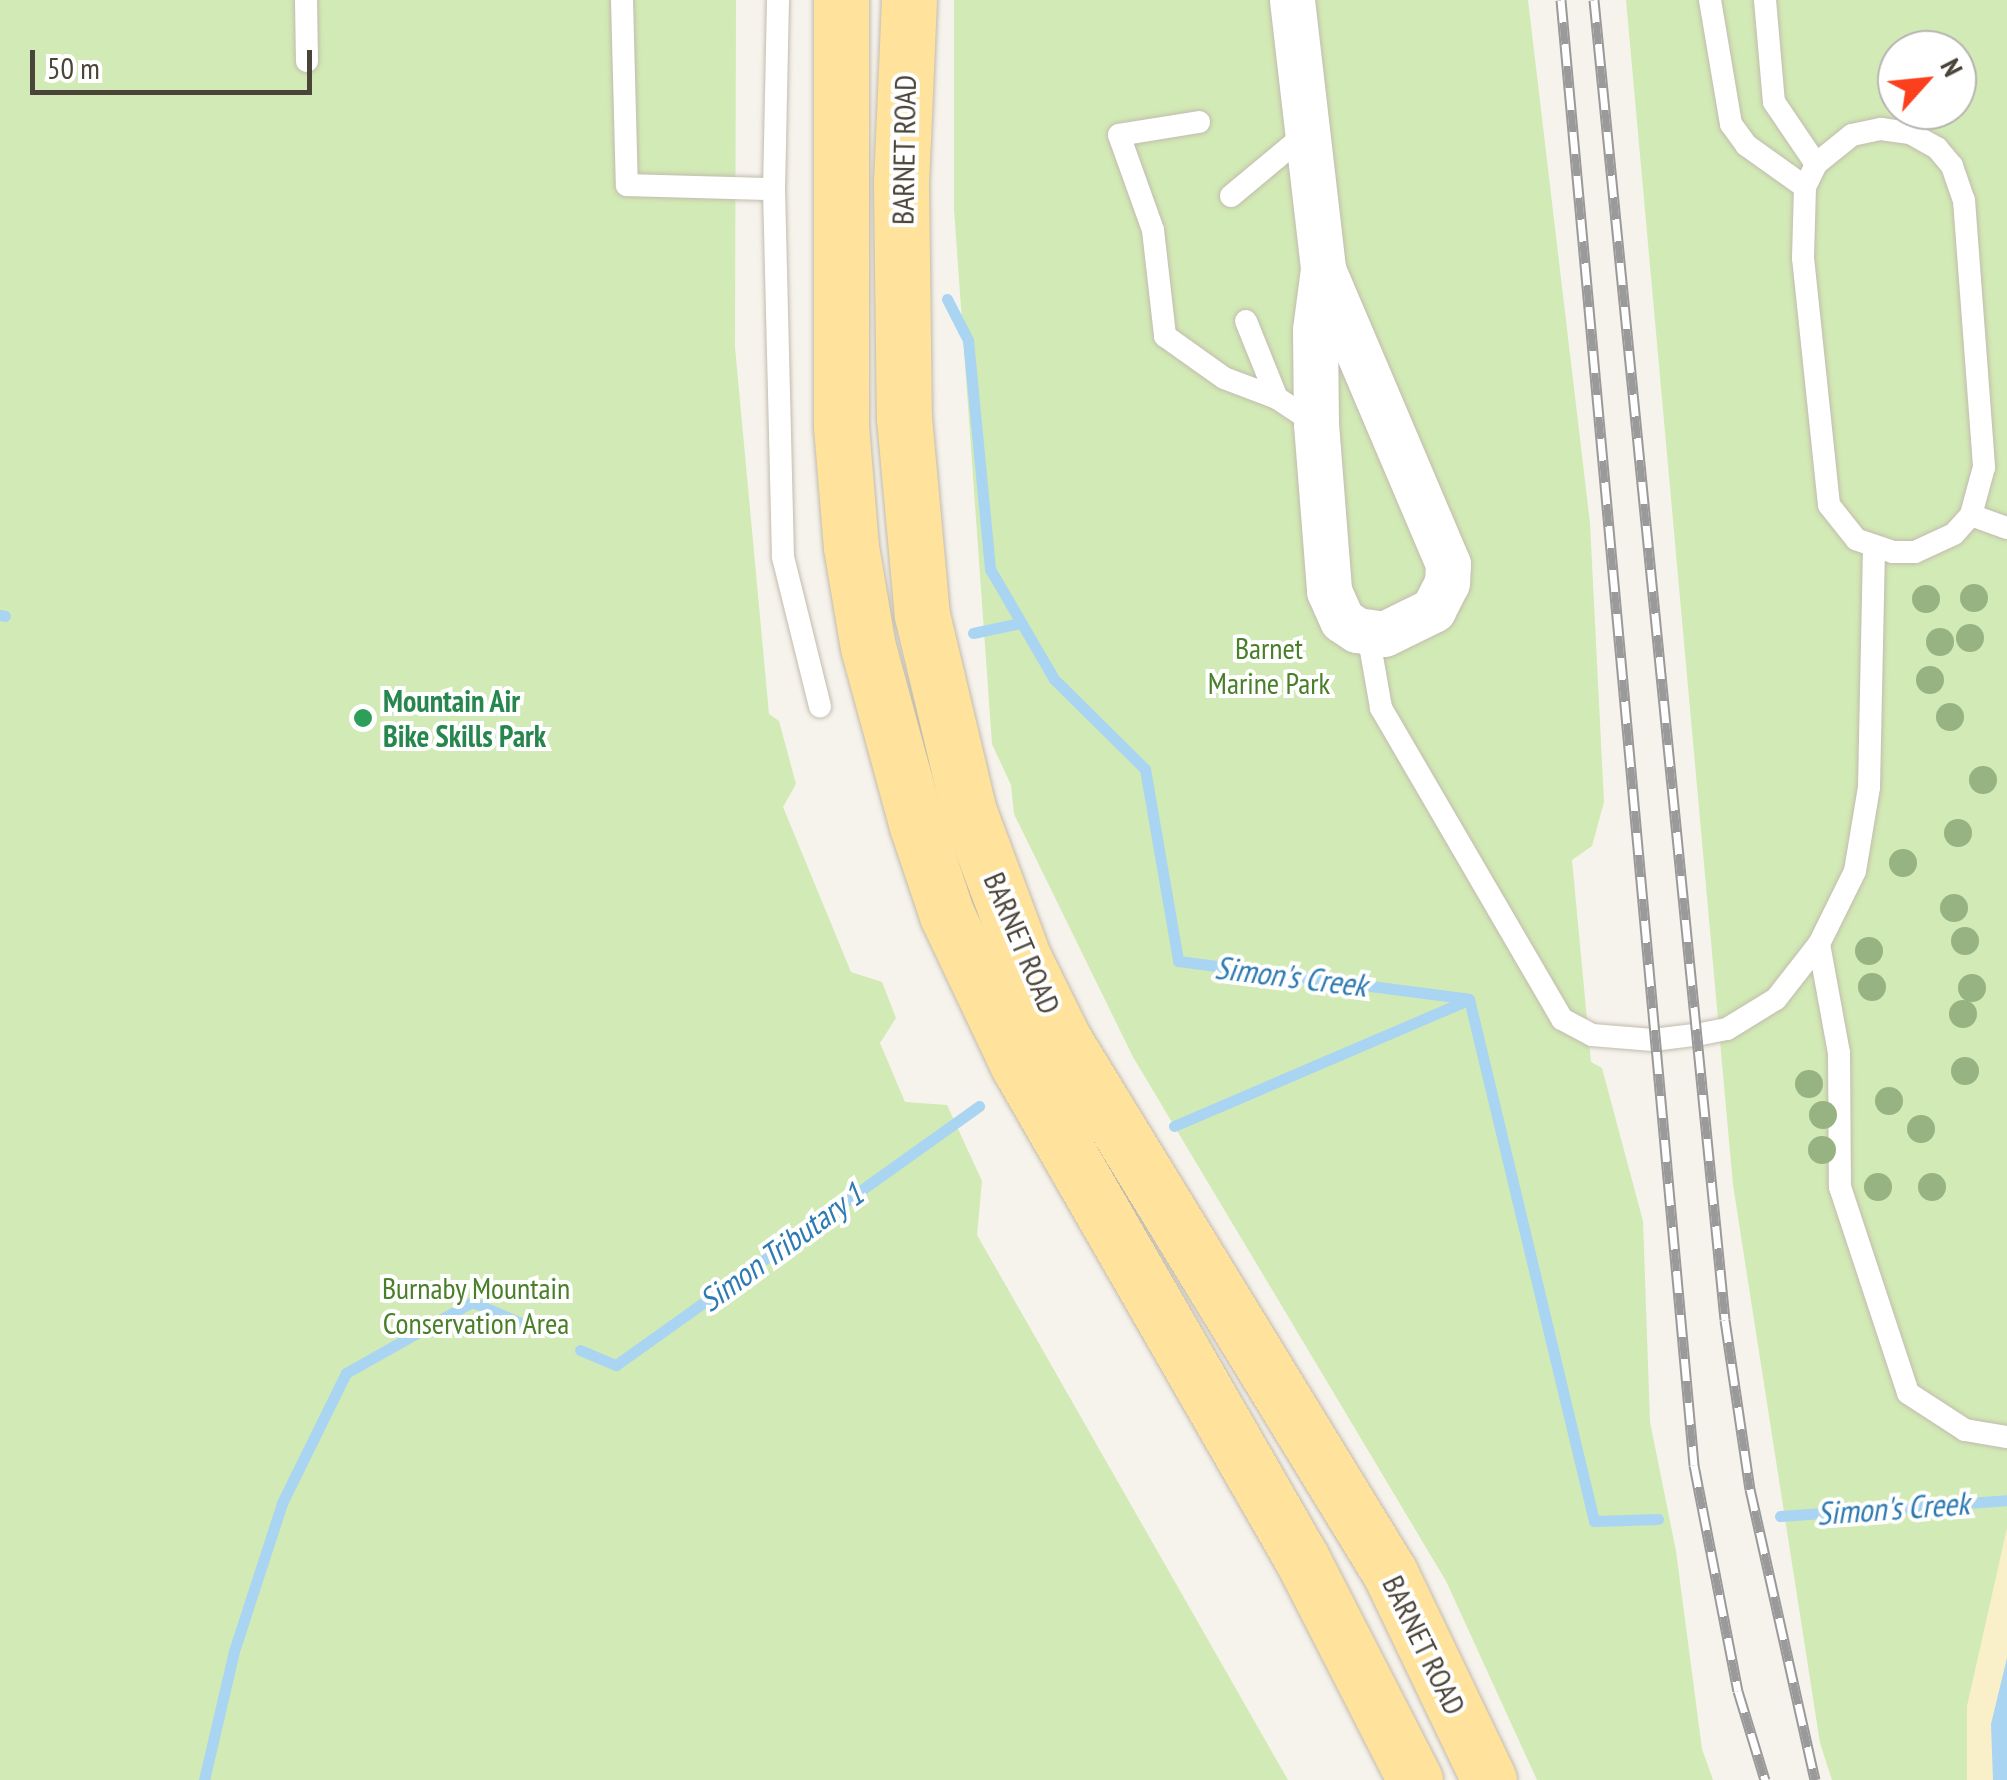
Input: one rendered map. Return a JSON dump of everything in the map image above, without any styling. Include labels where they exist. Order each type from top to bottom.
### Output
[{"type":"main road","name":"BARNET ROAD","points":[[841,0],[840,389],[851,547],[868,647],[916,826],[947,915],[1018,1066],[1302,1558],[1415,1780]]},
{"type":"main road","name":"BARNET ROAD","points":[[909,0],[902,182],[904,418],[922,614],[969,812],[1024,959],[1064,1040],[1390,1573],[1490,1780]]},
{"type":"street","points":[[1292,0],[1323,269],[1315,330],[1316,424],[1329,591],[1342,620],[1368,634],[1402,630],[1433,610],[1447,583],[1448,564],[1323,269]]},
{"type":"lane","points":[[306,0],[307,61]]},
{"type":"lane","points":[[622,0],[626,185],[774,188]]},
{"type":"lane","points":[[778,0],[774,188],[783,557],[820,706]]},
{"type":"lane","points":[[1710,0],[1732,124],[1746,145],[1805,187]]},
{"type":"lane","points":[[1765,0],[1774,102],[1816,164]]},
{"type":"lane","points":[[1199,122],[1119,135],[1153,230],[1165,336],[1224,378],[1277,398],[1316,424]]},
{"type":"lane","points":[[1881,129],[1910,133],[1937,148],[1962,186],[1984,467],[1971,515],[1936,546],[1915,552],[1874,548],[1840,524],[1822,478],[1804,258],[1805,187],[1816,164],[1852,135],[1881,129]]},
{"type":"lane","points":[[1231,196],[1309,131]]},
{"type":"lane","points":[[1246,321],[1277,398]]},
{"type":"lane","points":[[1971,515],[2007,528]]},
{"type":"lane","points":[[1368,634],[1381,708],[1552,1002],[1574,1028],[1653,1040],[1727,1029],[1776,999],[1819,944],[1863,844],[1874,548]]},
{"type":"lane","points":[[1819,944],[1839,1052],[1840,1187],[1908,1393],[1965,1430],[2007,1437]]},
{"type":"green space","name":"Burnaby Mountain Conservation Area","points":[[0,0],[736,0],[735,347],[769,714],[779,721],[796,784],[783,807],[851,972],[882,982],[896,1018],[880,1043],[905,1102],[947,1105],[982,1181],[977,1235],[1288,1780],[0,1780]]},
{"type":"green space","name":"Barnet Marine Park","points":[[954,0],[1528,0],[1590,523],[1604,802],[1592,846],[1572,860],[1591,1062],[1602,1068],[1643,1221],[1650,1422],[1676,1551],[1702,1749],[1713,1780],[1537,1780],[1446,1581],[1133,1057],[1014,814],[1011,785],[992,744],[954,209]]},
{"type":"green space","points":[[1626,0],[2007,0],[2007,1658],[1993,1780],[1832,1780],[1820,1743],[1733,1185]]},
{"type":"sand","points":[[2007,1528],[2007,1780],[1967,1780],[1967,1706]]},
{"type":"water","points":[[2007,1658],[2007,1780],[1993,1780],[1991,1724]]},
{"type":"waterway","name":"Simon's Creek","points":[[947,299],[968,340],[990,569],[1054,679],[1145,769],[1178,961],[1469,999]]},
{"type":"waterway","points":[[0,615],[5,616]]},
{"type":"waterway","points":[[973,633],[1021,623]]},
{"type":"waterway","name":"Simon's Creek","points":[[1469,999],[1594,1521],[1658,1519]]},
{"type":"waterway","name":"Simon Tributary 1","points":[[1174,1126],[1465,1001]]},
{"type":"waterway","name":"Simon Tributary 1","points":[[580,1350],[616,1365],[979,1106]]},
{"type":"waterway","points":[[204,1780],[234,1651],[282,1503],[346,1373],[472,1302],[528,1326]]},
{"type":"waterway","name":"Simon's Creek","points":[[1780,1516],[2007,1500]]},
{"type":"railway","points":[[1561,0],[1694,1465],[1738,1691],[1765,1780]]},
{"type":"railway","points":[[1594,0],[1725,1320],[1750,1489],[1815,1780]]},
{"type":"place","name":"Mountain Air Bike Skills Park","points":[[363,718]]}]
